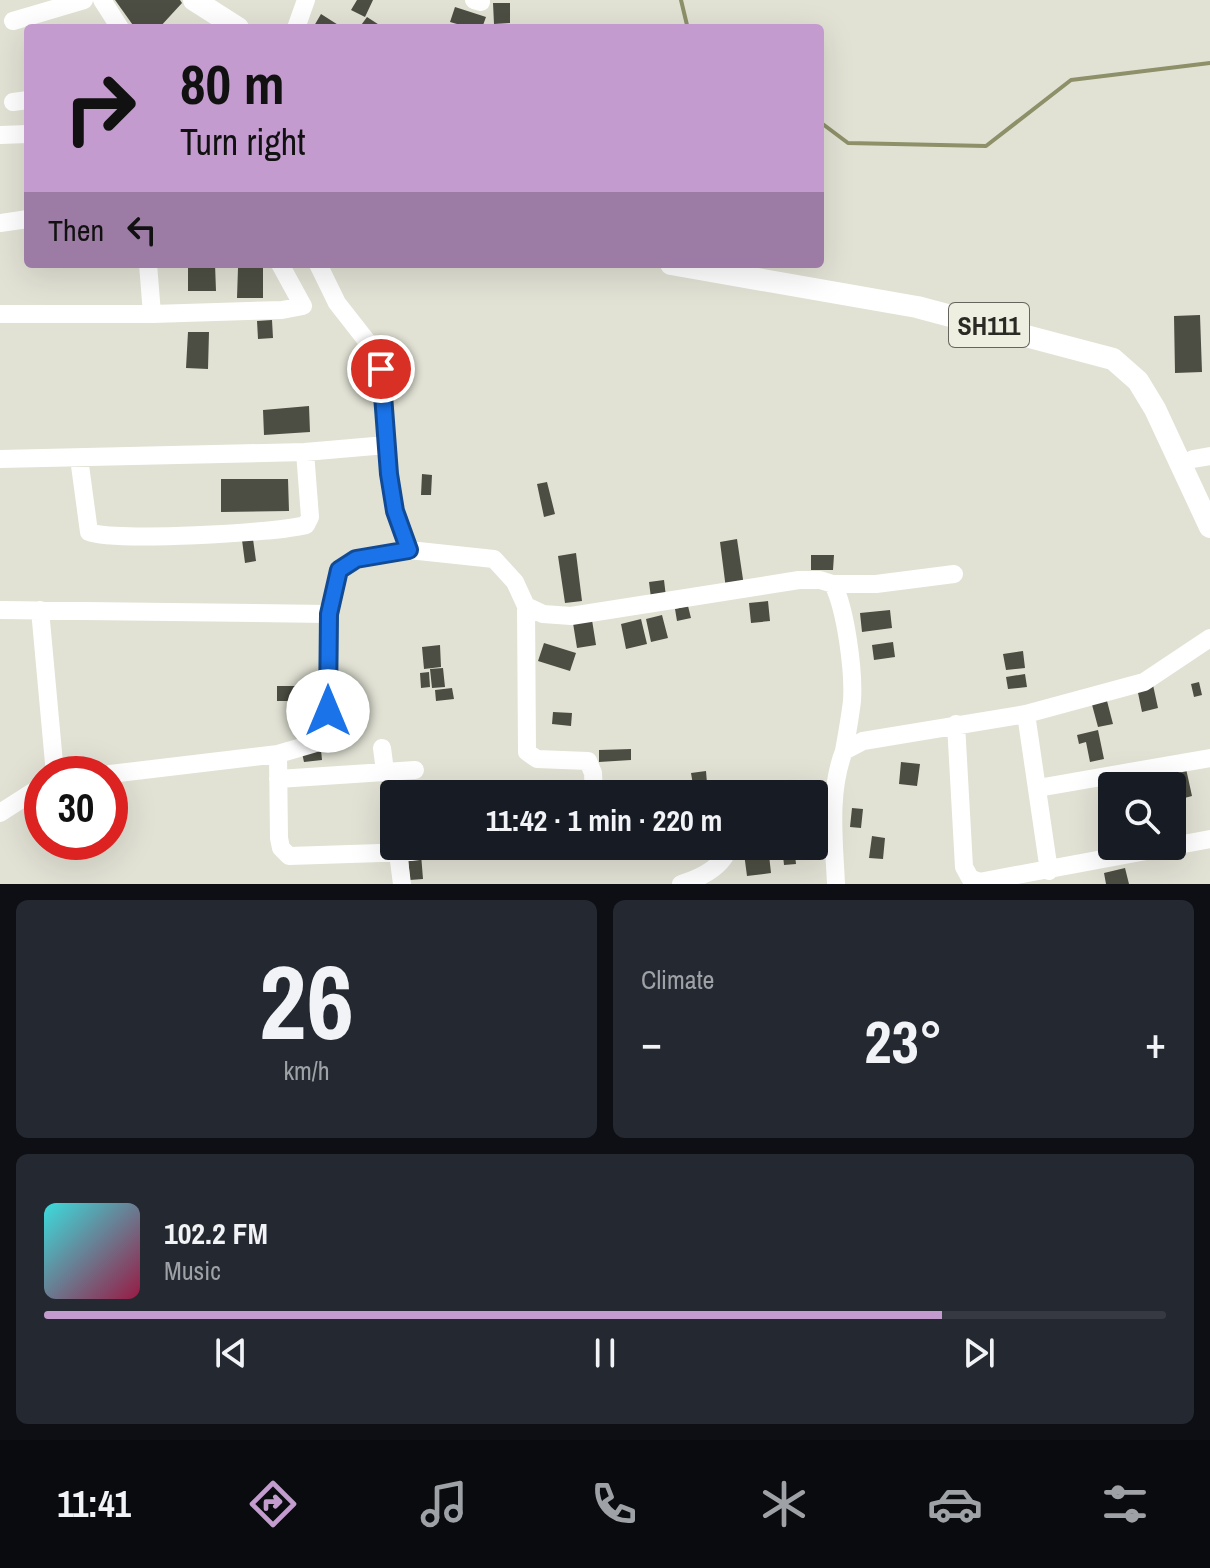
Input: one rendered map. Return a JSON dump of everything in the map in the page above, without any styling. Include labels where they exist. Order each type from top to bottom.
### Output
[{"type":"main road","points":[[194,0],[232,24]]},
{"type":"main road","points":[[216,0],[252,24]]},
{"type":"main road","name":"SH111","points":[[694,268],[902,304],[1113,359],[1138,381],[1155,409],[1210,527]]},
{"type":"main road","name":"SH111","points":[[748,268],[892,289],[1069,331],[1124,350],[1159,388],[1202,457],[1210,492]]},
{"type":"street","points":[[13,21],[84,0]]},
{"type":"street","points":[[102,0],[117,24]]},
{"type":"street","points":[[297,24],[306,0]]},
{"type":"street","points":[[0,135],[24,134]]},
{"type":"street","points":[[0,223],[24,220]]},
{"type":"street","points":[[148,268],[152,314]]},
{"type":"street","points":[[0,314],[152,314],[282,310],[303,306],[282,268]]},
{"type":"street","points":[[320,268],[337,303],[373,349],[381,369],[386,445],[395,511],[409,550]]},
{"type":"street","points":[[0,459],[305,452],[386,445]]},
{"type":"street","points":[[79,458],[89,532],[133,536],[306,525],[310,517],[305,452]]},
{"type":"street","points":[[128,772],[278,754],[319,742],[325,730],[328,711],[329,614],[339,570],[356,559],[409,550],[494,559],[515,582],[526,606],[527,752],[537,759],[588,761],[593,780]]},
{"type":"street","points":[[526,606],[543,614],[571,616],[799,580],[876,584],[954,574]]},
{"type":"street","points":[[833,584],[846,632],[852,699],[844,751],[837,767],[833,817],[836,884]]},
{"type":"street","points":[[0,610],[329,614]]},
{"type":"street","points":[[40,610],[53,756]]},
{"type":"street","points":[[844,751],[863,741],[1026,714],[1144,682],[1210,638]]},
{"type":"street","points":[[1026,714],[1049,871]]},
{"type":"street","points":[[956,724],[964,867],[970,878],[979,882],[1026,879],[1049,871],[1210,839]]},
{"type":"street","points":[[382,748],[385,771]]},
{"type":"street","points":[[278,754],[279,838],[281,848],[289,856],[380,853]]},
{"type":"street","points":[[1038,788],[1210,758]]},
{"type":"street","points":[[278,779],[415,770]]},
{"type":"street","points":[[0,813],[24,798]]},
{"type":"street","points":[[828,817],[833,817]]},
{"type":"street","points":[[399,860],[402,884]]},
{"type":"street","points":[[681,884],[704,875],[723,860]]},
{"type":"building","points":[[115,0],[180,0],[182,3],[163,24],[132,24]]},
{"type":"building","points":[[357,0],[373,0],[365,17],[351,10]]},
{"type":"building","points":[[493,3],[510,3],[510,23],[494,24]]},
{"type":"building","points":[[455,7],[486,17],[483,24],[450,22]]},
{"type":"building","points":[[321,14],[337,24],[315,24]]},
{"type":"building","points":[[367,17],[378,24],[362,24]]},
{"type":"building","points":[[188,268],[215,268],[216,291],[188,291]]},
{"type":"building","points":[[238,268],[263,268],[263,298],[237,298]]},
{"type":"building","points":[[1200,315],[1202,372],[1175,373],[1174,316]]},
{"type":"building","points":[[272,320],[273,338],[258,339],[257,321]]},
{"type":"building","points":[[188,332],[209,332],[208,369],[186,368]]},
{"type":"building","points":[[309,406],[310,432],[264,435],[263,410]]},
{"type":"building","points":[[422,474],[432,475],[431,495],[421,495]]},
{"type":"building","points":[[221,479],[288,479],[289,511],[221,512]]},
{"type":"building","points":[[547,482],[555,514],[544,517],[537,484]]},
{"type":"building","points":[[253,539],[256,561],[245,563],[242,540]]},
{"type":"building","points":[[737,539],[744,586],[726,589],[720,542]]},
{"type":"building","points":[[576,553],[582,601],[565,603],[558,556]]},
{"type":"building","points":[[811,555],[834,555],[833,570],[811,570]]},
{"type":"building","points":[[664,580],[666,597],[651,598],[649,582]]},
{"type":"building","points":[[768,601],[770,621],[751,623],[749,603]]},
{"type":"building","points":[[688,606],[691,618],[677,621],[675,609]]},
{"type":"building","points":[[890,610],[892,628],[862,632],[860,613]]},
{"type":"building","points":[[662,615],[668,638],[651,642],[646,619]]},
{"type":"building","points":[[641,619],[647,644],[626,649],[621,624]]},
{"type":"building","points":[[592,620],[596,645],[577,648],[573,623]]},
{"type":"building","points":[[893,642],[895,657],[874,660],[872,645]]},
{"type":"building","points":[[544,643],[576,653],[570,671],[538,661]]},
{"type":"building","points":[[440,645],[441,667],[424,669],[422,647]]},
{"type":"building","points":[[1023,651],[1025,668],[1006,670],[1003,654]]},
{"type":"building","points":[[443,668],[445,687],[432,688],[430,669]]},
{"type":"building","points":[[429,672],[430,687],[421,688],[420,673]]},
{"type":"building","points":[[1025,674],[1027,687],[1008,689],[1006,677]]},
{"type":"building","points":[[1199,682],[1202,695],[1194,697],[1191,684]]},
{"type":"building","points":[[1153,685],[1158,708],[1142,712],[1137,688]]},
{"type":"building","points":[[277,686],[305,686],[305,701],[277,701]]},
{"type":"building","points":[[452,688],[454,699],[436,701],[435,690]]},
{"type":"building","points":[[1106,697],[1113,724],[1098,727],[1091,701]]},
{"type":"building","points":[[553,712],[572,713],[571,726],[552,724]]},
{"type":"building","points":[[1098,730],[1104,759],[1090,762],[1086,742],[1079,744],[1077,735]]},
{"type":"building","points":[[631,749],[631,760],[599,762],[599,750]]},
{"type":"building","points":[[321,750],[322,760],[304,762],[302,753]]},
{"type":"building","points":[[901,762],[920,764],[917,786],[899,784]]},
{"type":"building","points":[[1185,764],[1192,796],[1186,798],[1186,772],[1167,772],[1166,769]]},
{"type":"building","points":[[706,771],[707,780],[692,780],[691,773]]},
{"type":"building","points":[[852,808],[863,809],[861,828],[850,827]]},
{"type":"building","points":[[872,836],[885,838],[883,859],[869,858]]},
{"type":"building","points":[[408,860],[421,860],[423,879],[410,880]]},
{"type":"building","points":[[745,860],[770,860],[771,873],[747,876]]},
{"type":"building","points":[[783,860],[796,860],[796,864],[784,865]]},
{"type":"building","points":[[1125,868],[1129,884],[1106,884],[1104,873]]},
{"type":"waterway","points":[[681,0],[687,24]]},
{"type":"waterway","points":[[824,125],[848,143],[986,146],[1071,80],[1210,63]]},
{"type":"route","points":[[328,711],[329,614],[339,570],[356,559],[409,550],[395,511],[389,474],[381,369]]}]
